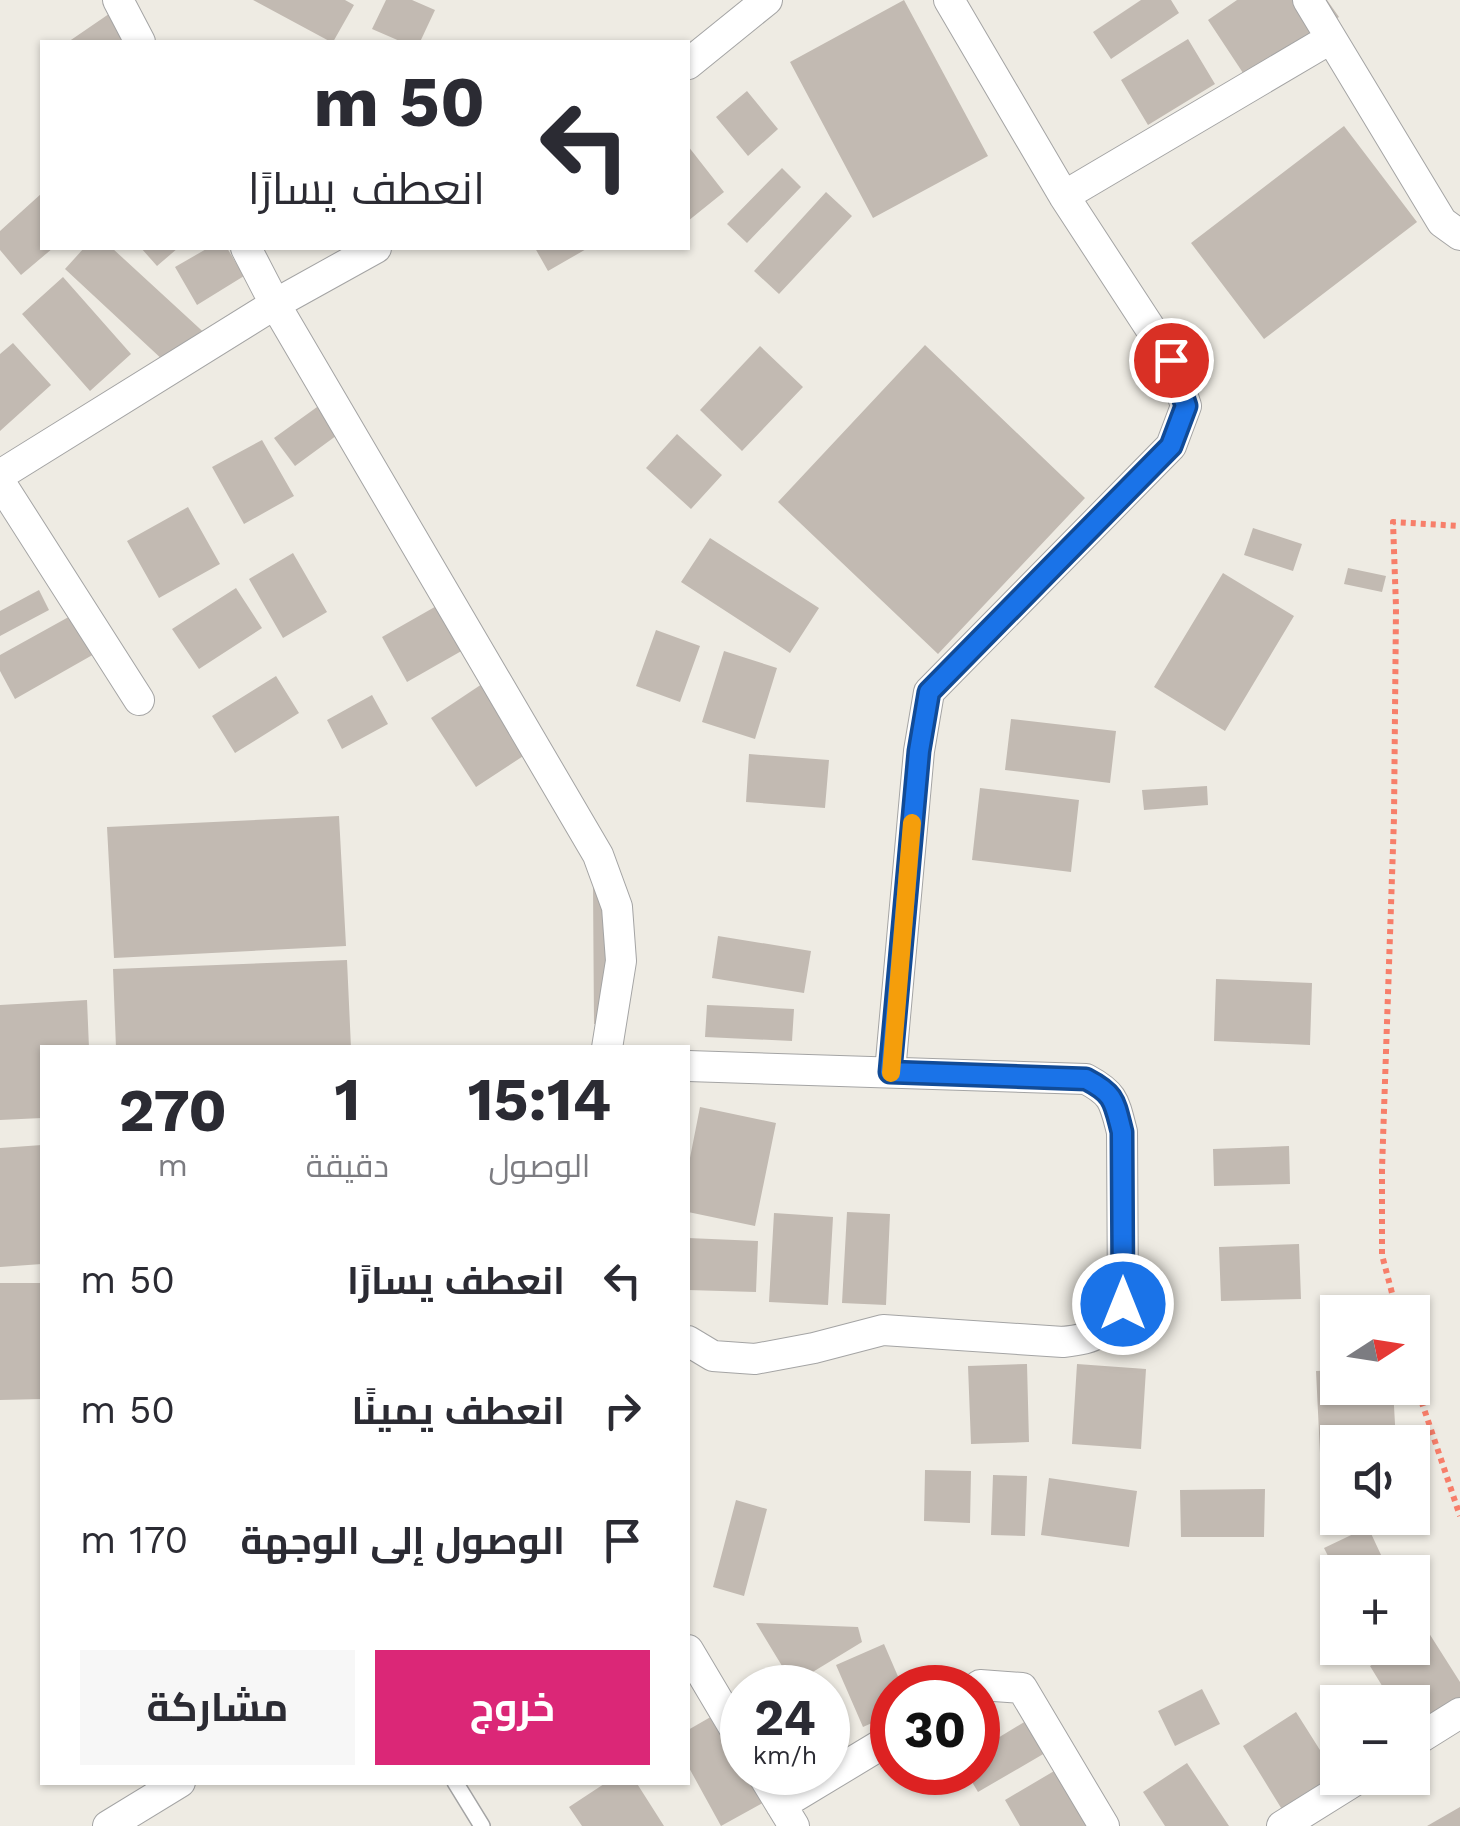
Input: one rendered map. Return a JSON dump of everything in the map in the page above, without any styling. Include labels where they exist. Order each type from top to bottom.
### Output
[{"type":"street","points":[[118,0],[139,40]]},
{"type":"street","points":[[690,62],[767,0]]},
{"type":"street","points":[[890,1072],[919,751],[929,692],[1171,446],[1186,406],[1171,360],[1064,196],[949,0]]},
{"type":"street","points":[[1308,0],[1442,222],[1460,235]]},
{"type":"street","points":[[1064,196],[1330,38]]},
{"type":"street","points":[[247,250],[598,855],[617,907],[621,961],[608,1045]]},
{"type":"street","points":[[139,700],[0,478],[275,304],[372,250]]},
{"type":"street","points":[[690,1066],[1086,1079],[1107,1090],[1122,1132],[1123,1304],[1107,1326],[1088,1340],[1063,1342],[883,1330],[755,1358],[713,1356],[690,1343]]},
{"type":"street","points":[[690,1653],[720,1704]]},
{"type":"street","points":[[1000,1686],[1022,1688],[1104,1826]]},
{"type":"street","points":[[1430,1732],[1460,1713]]},
{"type":"street","points":[[788,1816],[870,1754]]},
{"type":"street","points":[[108,1826],[175,1785]]},
{"type":"street","points":[[1282,1826],[1332,1795]]},
{"type":"lane","points":[[458,1785],[482,1826]]},
{"type":"path","points":[[1393,1295],[1382,1254],[1382,1168],[1394,818],[1393,522],[1460,526]]},
{"type":"path","points":[[1423,1405],[1460,1516]]},
{"type":"building","points":[[253,0],[345,0],[354,5],[334,40],[327,40]]},
{"type":"building","points":[[386,0],[412,0],[435,10],[421,40],[397,40],[372,29]]},
{"type":"building","points":[[904,0],[988,156],[873,218],[790,62]]},
{"type":"building","points":[[1141,0],[1171,0],[1179,13],[1111,59],[1093,32]]},
{"type":"building","points":[[1237,0],[1327,0],[1339,17],[1247,79],[1208,20]]},
{"type":"building","points":[[122,5],[147,40],[71,40]]},
{"type":"building","points":[[1188,39],[1215,84],[1148,125],[1121,80]]},
{"type":"building","points":[[747,91],[778,129],[748,156],[716,117]]},
{"type":"building","points":[[1344,126],[1417,222],[1264,339],[1191,243]]},
{"type":"building","points":[[690,149],[724,192],[690,219]]},
{"type":"building","points":[[782,168],[801,187],[747,243],[727,224]]},
{"type":"building","points":[[826,192],[852,216],[779,294],[754,271]]},
{"type":"building","points":[[40,195],[40,250],[51,250],[21,275],[0,250],[0,231]]},
{"type":"building","points":[[82,250],[114,250],[211,339],[179,375],[65,269]]},
{"type":"building","points":[[143,250],[176,250],[157,266]]},
{"type":"building","points":[[205,250],[228,250],[244,276],[197,305],[175,267]]},
{"type":"building","points":[[536,250],[585,250],[548,271]]},
{"type":"building","points":[[63,277],[131,354],[90,391],[22,314]]},
{"type":"building","points":[[13,343],[51,385],[0,431],[0,354]]},
{"type":"building","points":[[925,345],[1085,498],[938,654],[778,502]]},
{"type":"building","points":[[760,346],[803,387],[742,451],[700,410]]},
{"type":"building","points":[[324,402],[344,430],[295,466],[274,438]]},
{"type":"building","points":[[677,434],[722,475],[691,509],[646,468]]},
{"type":"building","points":[[262,440],[294,496],[244,524],[212,467]]},
{"type":"building","points":[[188,507],[220,564],[159,598],[127,541]]},
{"type":"building","points":[[1253,528],[1302,544],[1293,571],[1244,555]]},
{"type":"building","points":[[710,538],[819,608],[790,653],[681,582]]},
{"type":"building","points":[[293,553],[327,612],[283,638],[249,579]]},
{"type":"building","points":[[1348,568],[1386,576],[1382,592],[1344,584]]},
{"type":"building","points":[[1223,573],[1294,616],[1225,731],[1154,687]]},
{"type":"building","points":[[236,588],[262,628],[199,669],[172,629]]},
{"type":"building","points":[[39,590],[49,610],[0,636],[0,611]]},
{"type":"building","points":[[447,600],[472,645],[407,682],[382,637]]},
{"type":"building","points":[[74,614],[96,653],[15,699],[0,671],[0,655]]},
{"type":"building","points":[[656,630],[700,646],[680,702],[636,686]]},
{"type":"building","points":[[724,651],[777,668],[755,739],[702,722]]},
{"type":"building","points":[[276,676],[299,713],[235,753],[212,716]]},
{"type":"building","points":[[491,678],[537,747],[476,787],[431,718]]},
{"type":"building","points":[[372,695],[388,724],[342,749],[327,720]]},
{"type":"building","points":[[1011,719],[1116,731],[1110,783],[1005,770]]},
{"type":"building","points":[[749,754],[829,760],[825,808],[746,802]]},
{"type":"building","points":[[1207,786],[1208,805],[1144,810],[1142,790]]},
{"type":"building","points":[[980,788],[1079,800],[1071,872],[972,860]]},
{"type":"building","points":[[339,816],[346,946],[114,958],[107,827]]},
{"type":"building","points":[[593,885],[622,885],[624,1024],[594,1024]]},
{"type":"building","points":[[718,936],[811,951],[804,993],[712,978]]},
{"type":"building","points":[[347,960],[351,1045],[116,1045],[113,969]]},
{"type":"building","points":[[1216,979],[1312,983],[1310,1045],[1214,1041]]},
{"type":"building","points":[[87,1000],[89,1045],[40,1045],[40,1118],[0,1120],[0,1005]]},
{"type":"building","points":[[707,1005],[794,1009],[792,1041],[705,1037]]},
{"type":"building","points":[[700,1107],[776,1123],[755,1226],[690,1212],[690,1158]]},
{"type":"building","points":[[40,1145],[40,1264],[0,1267],[0,1148]]},
{"type":"building","points":[[1289,1146],[1290,1184],[1214,1186],[1213,1149]]},
{"type":"building","points":[[847,1212],[890,1214],[886,1305],[842,1303]]},
{"type":"building","points":[[774,1213],[833,1217],[828,1305],[769,1302]]},
{"type":"building","points":[[690,1238],[758,1241],[756,1292],[690,1290]]},
{"type":"building","points":[[1299,1244],[1301,1299],[1221,1301],[1219,1247]]},
{"type":"building","points":[[0,1283],[40,1283],[40,1399],[0,1400]]},
{"type":"building","points":[[1027,1364],[1029,1442],[971,1444],[968,1366]]},
{"type":"building","points":[[1077,1364],[1146,1369],[1141,1449],[1072,1444]]},
{"type":"building","points":[[1316,1371],[1320,1371],[1320,1405],[1394,1405],[1395,1425],[1320,1425],[1320,1453]]},
{"type":"building","points":[[925,1470],[971,1471],[970,1523],[924,1521]]},
{"type":"building","points":[[993,1475],[1027,1476],[1025,1536],[991,1535]]},
{"type":"building","points":[[1049,1478],[1137,1491],[1129,1547],[1041,1535]]},
{"type":"building","points":[[1265,1489],[1264,1537],[1181,1537],[1180,1490]]},
{"type":"building","points":[[736,1500],[767,1509],[744,1596],[713,1587]]},
{"type":"building","points":[[1351,1535],[1372,1535],[1381,1555],[1328,1555],[1324,1548]]},
{"type":"building","points":[[756,1623],[858,1627],[862,1642],[824,1665],[781,1665]]},
{"type":"building","points":[[1430,1635],[1460,1682],[1460,1731],[1430,1749],[1430,1685],[1382,1685],[1370,1666],[1430,1665]]},
{"type":"building","points":[[884,1644],[893,1665],[870,1665],[870,1724],[863,1727],[850,1697],[850,1665],[836,1665]]},
{"type":"building","points":[[1202,1689],[1220,1724],[1175,1746],[1158,1711]]},
{"type":"building","points":[[720,1712],[720,1795],[768,1795],[770,1799],[721,1826],[690,1770],[690,1729]]},
{"type":"building","points":[[1296,1712],[1320,1750],[1320,1788],[1283,1811],[1243,1746]]},
{"type":"building","points":[[1026,1721],[1045,1753],[1000,1779],[1000,1737]]},
{"type":"building","points":[[1187,1763],[1229,1826],[1165,1826],[1143,1792]]},
{"type":"building","points":[[1066,1764],[1102,1826],[1020,1826],[1005,1800]]},
{"type":"building","points":[[602,1785],[638,1785],[664,1826],[582,1826],[569,1807]]},
{"type":"building","points":[[1460,1807],[1460,1826],[1427,1826]]},
{"type":"slow traffic","points":[[891,1073],[912,823]]},
{"type":"route","points":[[1123,1304],[1122,1132],[1107,1090],[1086,1079],[890,1072],[919,751],[929,692],[1171,446],[1186,406],[1171,360]]}]
